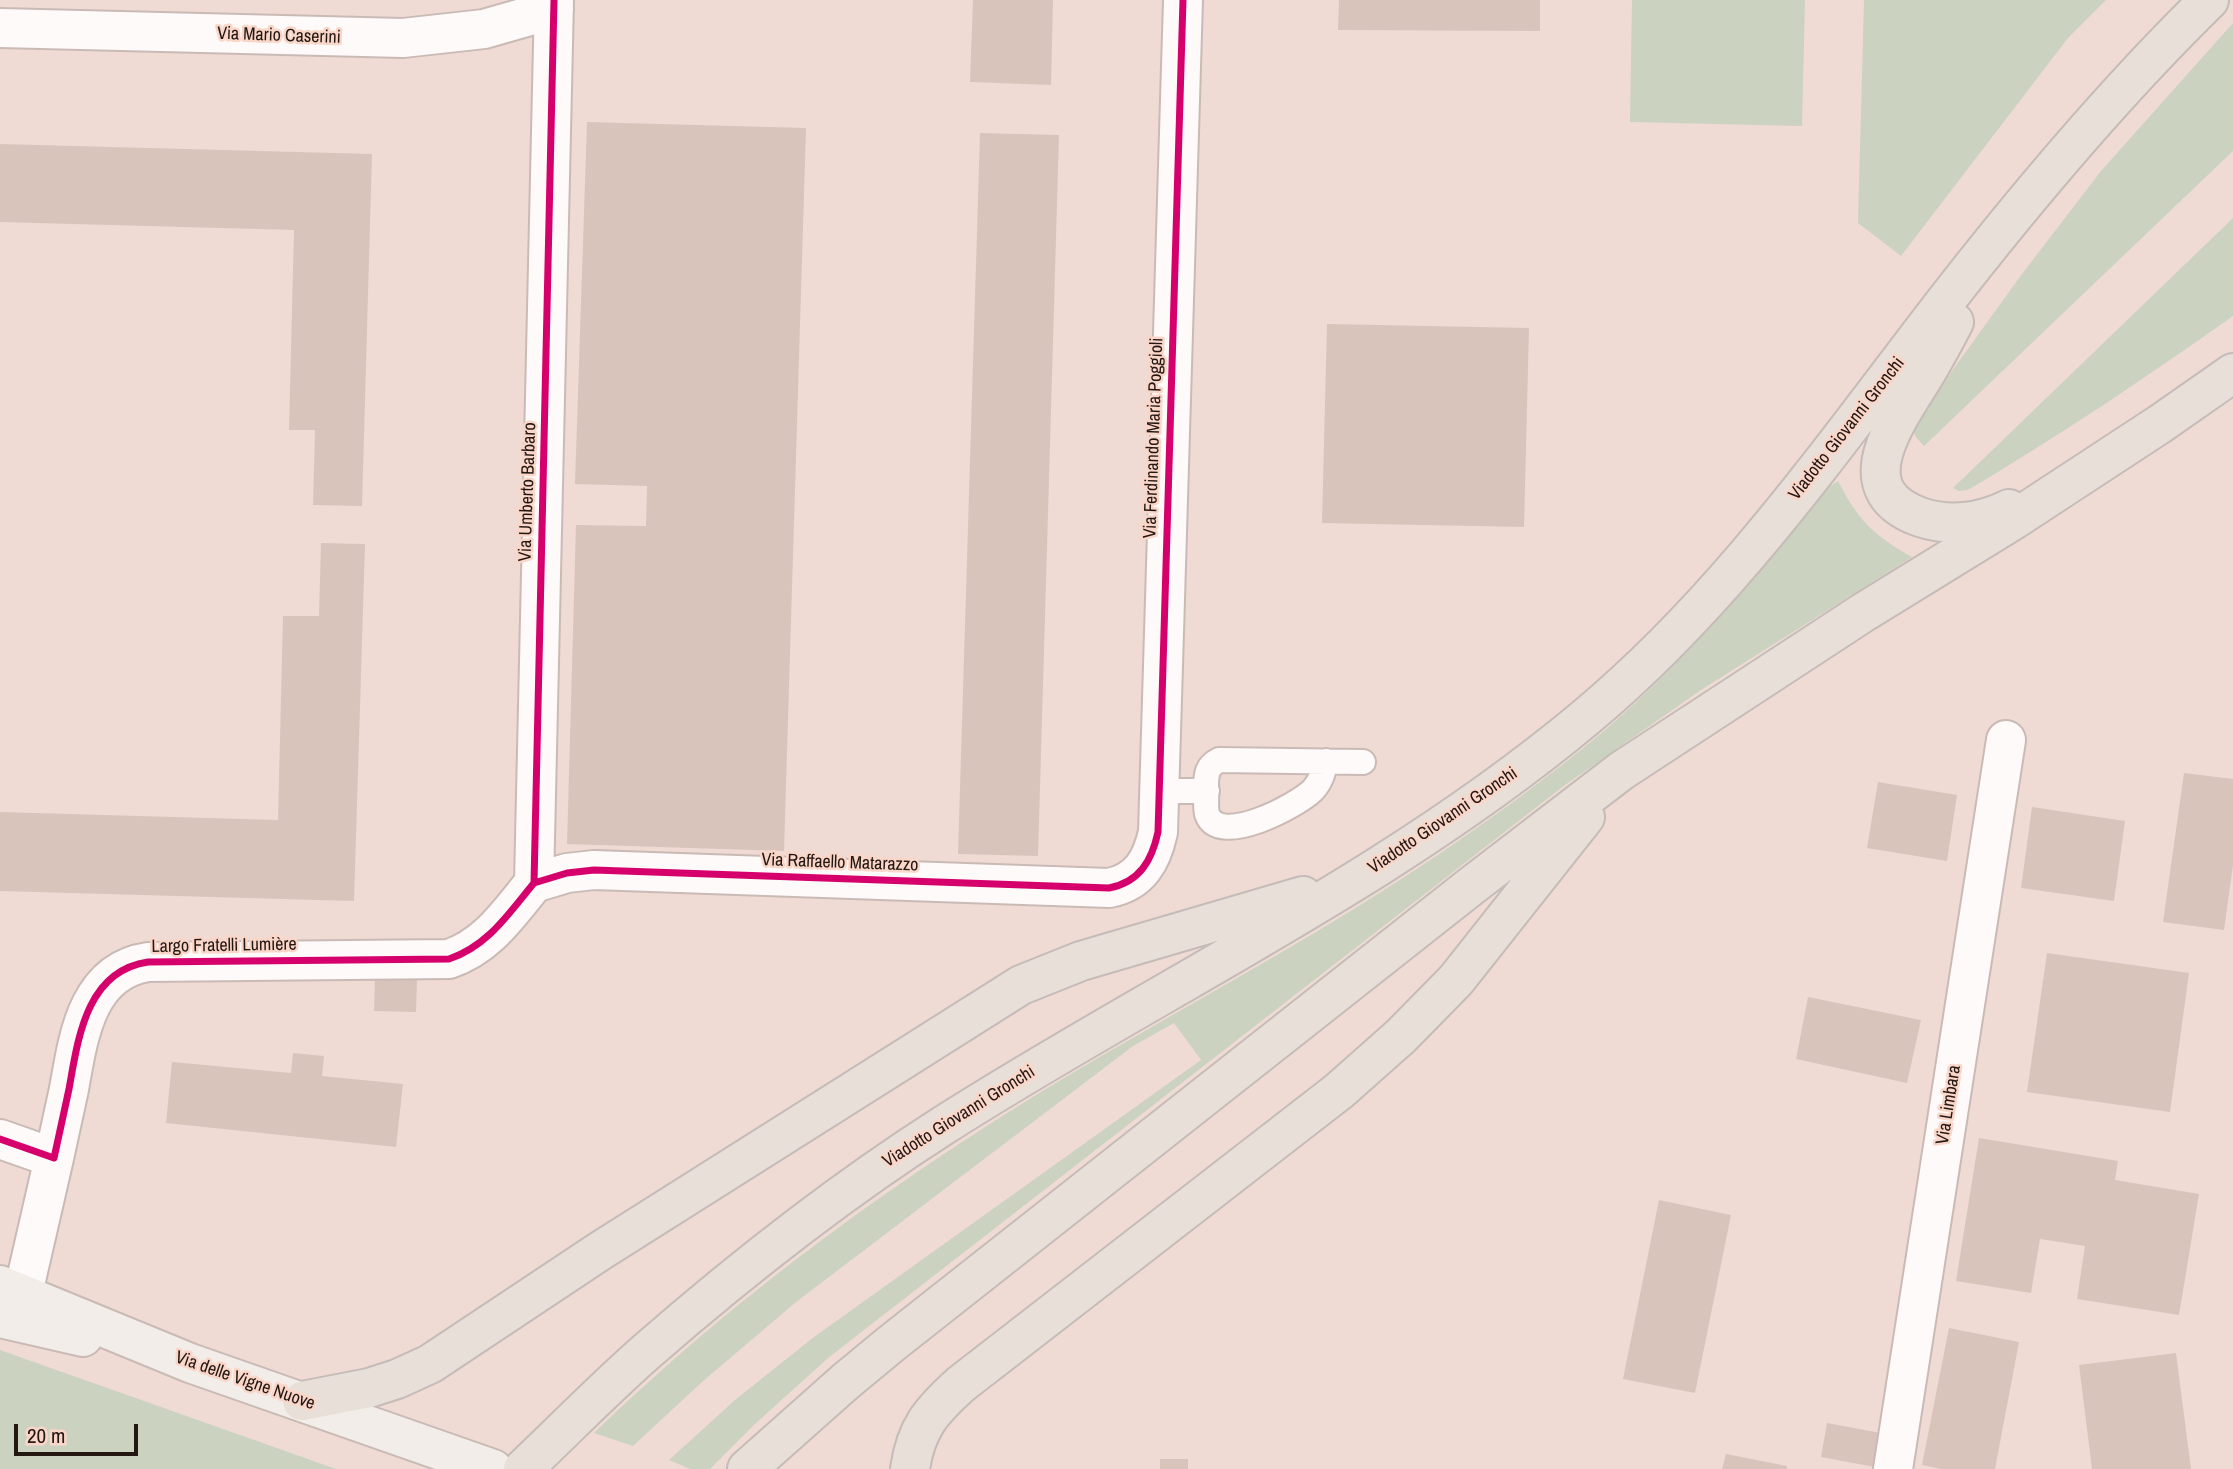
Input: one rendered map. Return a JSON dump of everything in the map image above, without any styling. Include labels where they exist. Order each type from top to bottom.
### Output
[{"type":"main road","name":"Viadotto Giovanni Gronchi","points":[[523,1469],[622,1374],[711,1296],[861,1180],[976,1104],[1349,884],[1433,831],[1585,719],[1653,657],[1715,593],[1763,537],[2016,214],[2133,79],[2209,0]]},
{"type":"main road","points":[[2016,214],[1885,442],[1882,477],[1884,489],[1891,500],[1902,510],[1938,521],[1965,522],[1998,515],[2160,424]]},
{"type":"main road","points":[[747,1469],[892,1343],[1621,771],[1796,656],[2015,519],[2233,373]]},
{"type":"main road","points":[[910,1469],[916,1442],[925,1421],[955,1389],[1339,1091],[1419,1019],[1456,980],[1621,771]]},
{"type":"main road","points":[[302,1401],[369,1388],[430,1364],[654,1216],[1021,985],[1080,961],[1349,884]]},
{"type":"main road","name":"Via delle Vigne Nuove","points":[[8,1298],[493,1469]]},
{"type":"street","name":"Via Ferdinando Maria Poggioli","points":[[1141,872],[1150,859],[1158,832],[1183,0]]},
{"type":"street","name":"Via Mario Caserini","points":[[0,28],[403,38],[484,29],[554,5]]},
{"type":"street","name":"Via Umberto Barbaro","points":[[534,883],[554,5]]},
{"type":"street","name":"Via Limbara","points":[[1893,1469],[2006,740]]},
{"type":"street","name":"Via Raffaello Matarazzo","points":[[534,883],[567,873],[594,870],[1101,888],[1118,886],[1141,872]]},
{"type":"street","name":"Largo Fratelli Lumière","points":[[8,1298],[54,1158],[82,1025],[99,990],[111,978],[124,968],[148,962],[435,960],[463,954],[496,929],[534,883]]},
{"type":"street","points":[[0,1139],[54,1158]]},
{"type":"lane","points":[[1326,761],[1322,779],[1311,792],[1284,811],[1262,821],[1237,826],[1223,825],[1212,821],[1207,814],[1206,774],[1211,764],[1219,760],[1326,761],[1363,762]]},
{"type":"lane","points":[[1159,791],[1207,792]]},
{"type":"green space","points":[[1632,0],[1805,0],[1802,126],[1630,122]]},
{"type":"green space","points":[[1864,0],[2106,0],[2068,38],[1901,256],[1858,223]]},
{"type":"green space","points":[[2233,23],[2233,151],[1924,446],[1915,436],[1913,425],[2022,274],[2101,171]]},
{"type":"green space","points":[[2233,218],[2233,316],[2102,406],[2002,470],[1968,490],[1959,491],[1953,488]]},
{"type":"green space","points":[[1838,481],[1868,525],[1912,557],[1701,690],[1565,785],[828,1358],[710,1469],[690,1469],[669,1460],[735,1400],[814,1337],[1201,1060],[1174,1023],[1133,1046],[796,1302],[702,1382],[633,1446],[594,1433],[641,1388],[740,1304],[843,1225],[949,1150],[1037,1094],[1358,907],[1478,827],[1555,770],[1626,711],[1688,651],[1829,487]]},
{"type":"green space","points":[[0,1350],[336,1469],[0,1469]]},
{"type":"building","points":[[973,0],[1053,0],[1051,85],[970,82]]},
{"type":"building","points":[[1339,0],[1540,0],[1540,31],[1338,30]]},
{"type":"building","points":[[587,122],[806,128],[784,851],[567,844],[576,525],[646,526],[647,486],[575,484]]},
{"type":"building","points":[[980,133],[1059,135],[1038,856],[958,854]]},
{"type":"building","points":[[0,144],[372,154],[362,506],[313,505],[315,430],[289,430],[294,230],[0,222]]},
{"type":"building","points":[[1327,324],[1529,328],[1524,527],[1322,523]]},
{"type":"building","points":[[321,543],[365,544],[354,901],[0,891],[0,812],[278,820],[283,616],[319,616]]},
{"type":"building","points":[[2184,773],[2233,779],[2233,865],[2224,930],[2163,922]]},
{"type":"building","points":[[1878,782],[1957,795],[1947,861],[1867,848]]},
{"type":"building","points":[[2032,807],[2125,821],[2114,901],[2021,888]]},
{"type":"building","points":[[2047,953],[2189,973],[2170,1112],[2027,1092]]},
{"type":"building","points":[[375,977],[417,979],[416,1012],[374,1011]]},
{"type":"building","points":[[1808,997],[1921,1020],[1907,1083],[1796,1059]]},
{"type":"building","points":[[293,1053],[324,1056],[322,1076],[403,1084],[396,1147],[166,1123],[172,1062],[291,1073]]},
{"type":"building","points":[[1979,1138],[2118,1161],[2115,1180],[2199,1194],[2179,1315],[2077,1299],[2085,1246],[2040,1239],[2031,1293],[1956,1281]]},
{"type":"building","points":[[1659,1200],[1731,1215],[1695,1393],[1623,1379]]},
{"type":"building","points":[[1949,1328],[2019,1342],[1995,1469],[1941,1469],[1922,1465]]},
{"type":"building","points":[[2176,1353],[2191,1469],[2092,1469],[2079,1365]]},
{"type":"building","points":[[1827,1423],[1886,1434],[1880,1468],[1821,1457]]},
{"type":"building","points":[[1726,1454],[1787,1466],[1787,1469],[1722,1469]]},
{"type":"building","points":[[1160,1459],[1188,1459],[1188,1469],[1160,1469]]},
{"type":"cycle path","points":[[0,1139],[54,1158],[76,1049],[89,1010],[98,993],[111,979],[127,968],[148,962],[449,959],[475,946],[486,937],[534,883],[554,0]]},
{"type":"cycle path","points":[[534,883],[567,873],[594,870],[1109,888],[1129,881],[1143,868],[1152,852],[1158,832],[1183,0]]}]
